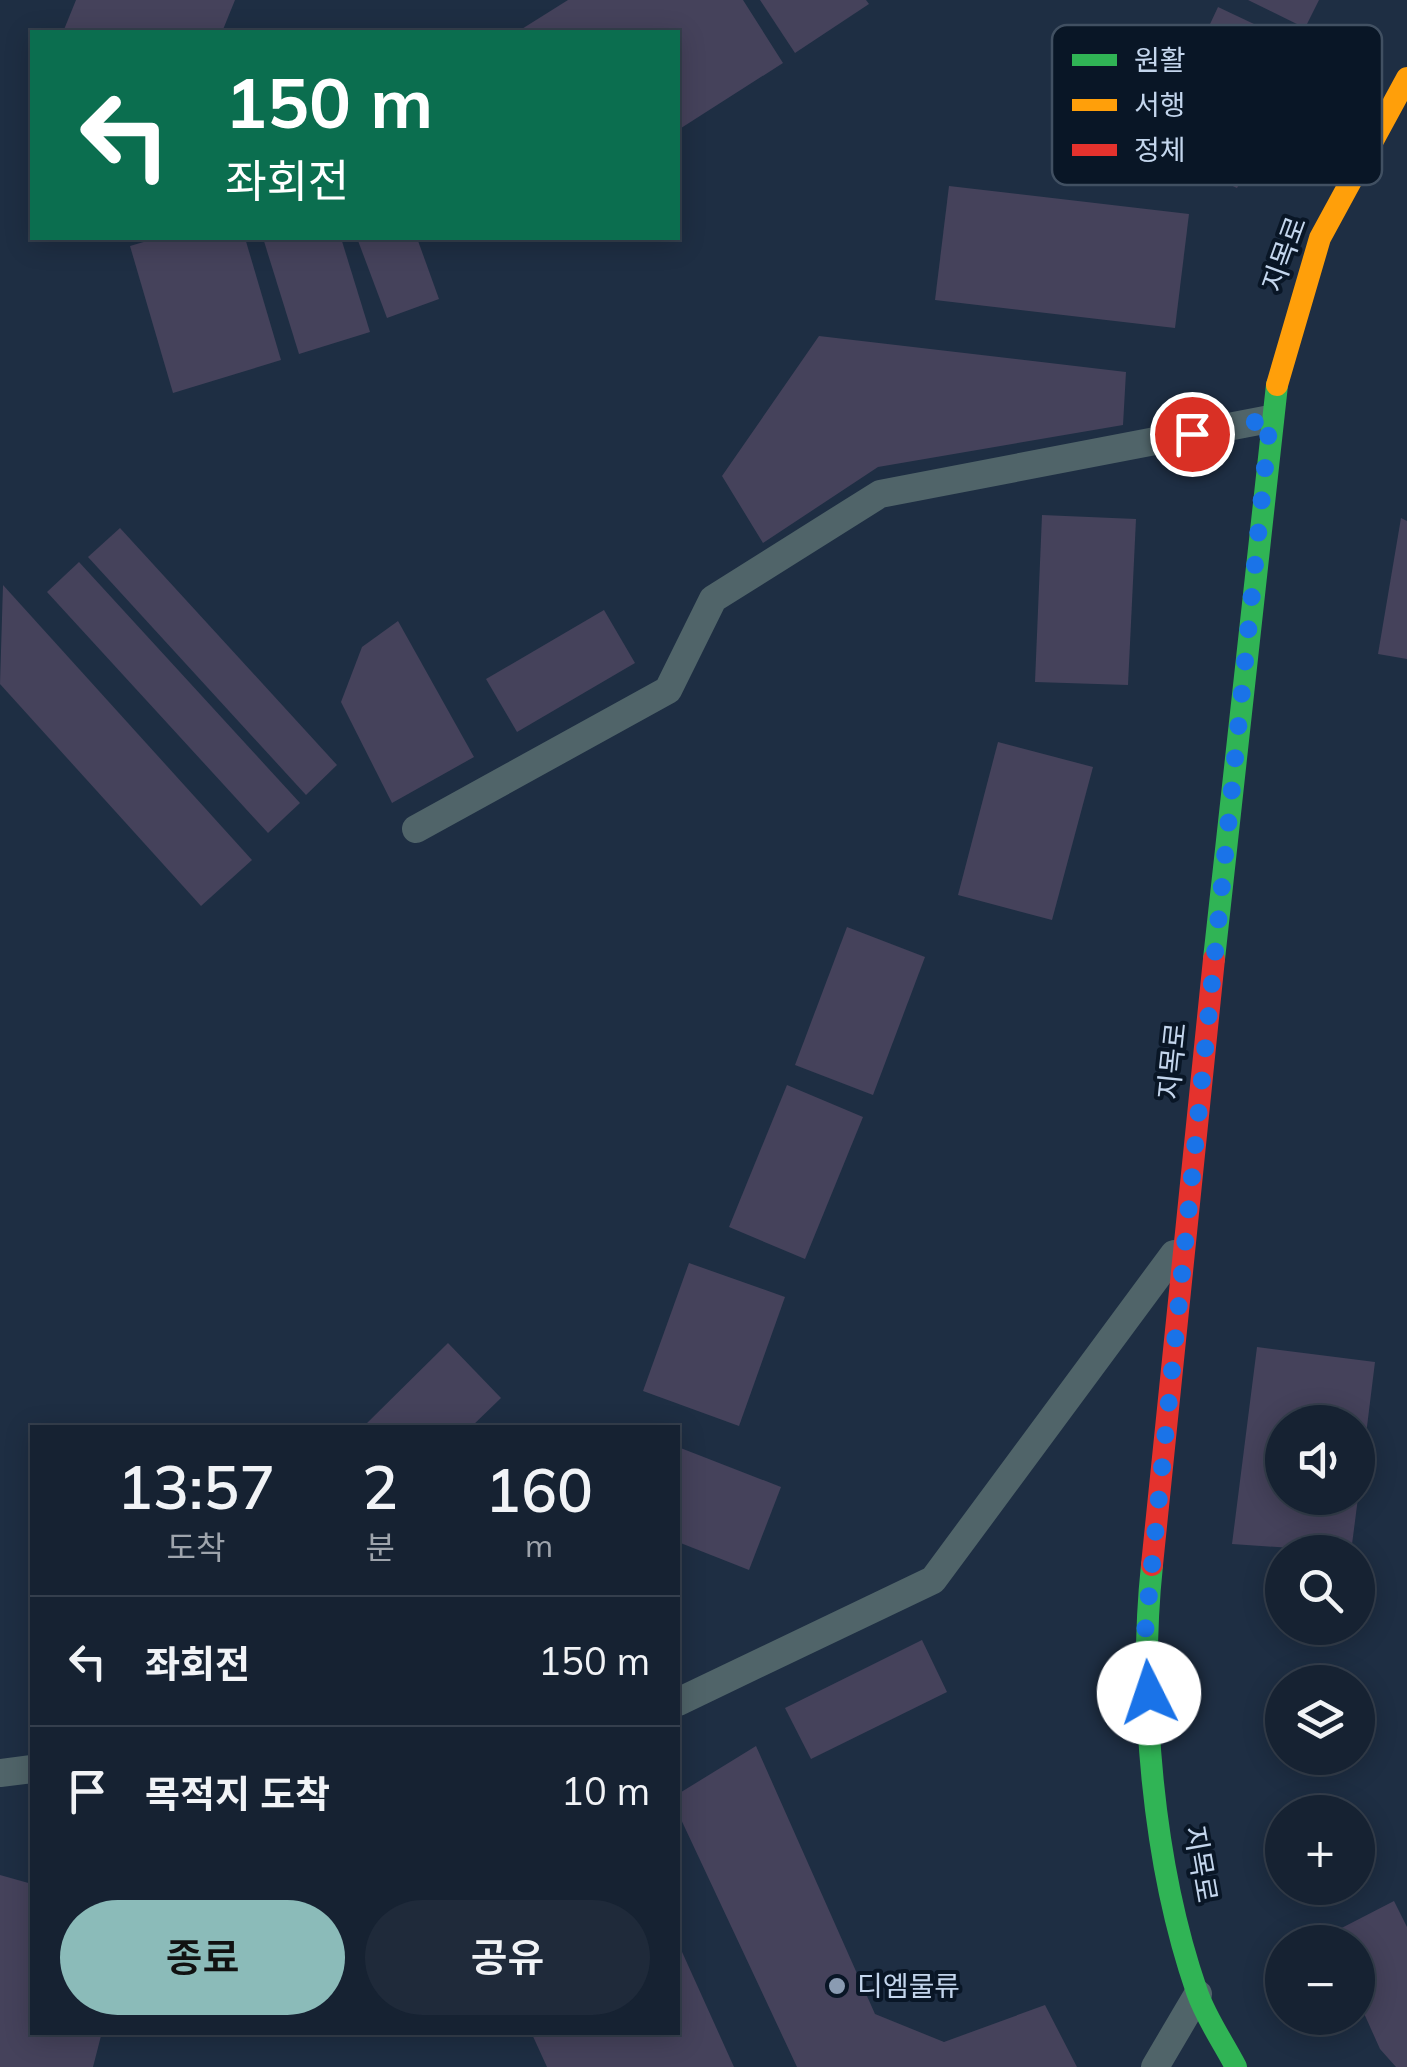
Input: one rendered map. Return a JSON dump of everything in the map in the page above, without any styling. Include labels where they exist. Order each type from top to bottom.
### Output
[{"type":"street","name":"지목로","points":[[1382,122],[1407,78]]},
{"type":"street","name":"지목로","points":[[1236,2067],[1198,1994],[1168,1870],[1153,1754],[1145,1633],[1270,419],[1286,336],[1307,271],[1346,185]]},
{"type":"lane","points":[[416,830],[668,690],[713,598],[880,494],[1270,419]]},
{"type":"lane","points":[[680,1701],[933,1580],[1183,1242]]},
{"type":"lane","points":[[0,1772],[30,1769]]},
{"type":"lane","points":[[1155,2067],[1198,1994]]},
{"type":"building","points":[[76,0],[235,0],[223,30],[64,30]]},
{"type":"building","points":[[568,0],[743,0],[783,63],[680,129],[680,30],[520,30]]},
{"type":"building","points":[[760,0],[866,0],[869,4],[795,53]]},
{"type":"building","points":[[1248,0],[1319,0],[1306,25]]},
{"type":"building","points":[[1218,7],[1256,25],[1210,25]]},
{"type":"building","points":[[949,186],[1189,214],[1175,328],[935,300]]},
{"type":"building","points":[[150,240],[246,240],[281,360],[173,393],[130,246]]},
{"type":"building","points":[[264,240],[342,240],[370,332],[299,354]]},
{"type":"building","points":[[358,240],[418,240],[439,299],[387,318]]},
{"type":"building","points":[[819,336],[1126,372],[1123,425],[878,467],[763,543],[722,476]]},
{"type":"building","points":[[1042,515],[1136,519],[1128,685],[1035,682]]},
{"type":"building","points":[[1401,518],[1407,521],[1407,659],[1378,654]]},
{"type":"building","points":[[120,528],[337,765],[306,795],[88,557]]},
{"type":"building","points":[[79,562],[300,803],[268,833],[47,592]]},
{"type":"building","points":[[3,585],[252,860],[201,906],[0,684]]},
{"type":"building","points":[[604,610],[635,663],[517,732],[486,679]]},
{"type":"building","points":[[398,621],[474,757],[392,803],[341,702],[362,647]]},
{"type":"building","points":[[998,742],[1093,767],[1052,920],[958,895]]},
{"type":"building","points":[[847,927],[925,957],[873,1095],[795,1065]]},
{"type":"building","points":[[787,1085],[863,1117],[805,1259],[729,1227]]},
{"type":"building","points":[[689,1263],[785,1297],[739,1426],[643,1391]]},
{"type":"building","points":[[448,1343],[501,1398],[473,1425],[365,1425]]},
{"type":"building","points":[[1257,1347],[1375,1362],[1370,1405],[1265,1405],[1265,1515],[1356,1515],[1353,1535],[1265,1535],[1265,1546],[1232,1544]]},
{"type":"building","points":[[680,1448],[781,1487],[749,1570],[680,1543]]},
{"type":"building","points":[[922,1640],[947,1692],[811,1759],[785,1708]]},
{"type":"building","points":[[756,1746],[875,2014],[944,2042],[1045,2005],[1077,2067],[797,2067],[680,1817],[680,1793]]},
{"type":"building","points":[[0,1875],[30,1883],[30,2035],[101,2035],[93,2067],[0,2067]]},
{"type":"building","points":[[1394,1901],[1407,1927],[1407,2067],[1396,2067],[1374,2035],[1375,1925],[1347,1925]]},
{"type":"building","points":[[680,1947],[734,2067],[547,2067],[532,2035],[680,2035]]},
{"type":"traffic: fast","points":[[1214,959],[1277,385]]},
{"type":"traffic: fast","points":[[1152,1565],[1148,1725],[1169,1890],[1197,1992],[1236,2067]]},
{"type":"traffic: slow","points":[[1382,124],[1407,78]]},
{"type":"traffic: slow","points":[[1277,385],[1320,238],[1349,185]]},
{"type":"traffic: jam","points":[[1152,1565],[1214,959]]},
{"type":"place","name":"디엠물류","points":[[837,1986]]},
{"type":"route","points":[[1149,1693],[1145,1633],[1270,419],[1192,434]]}]
